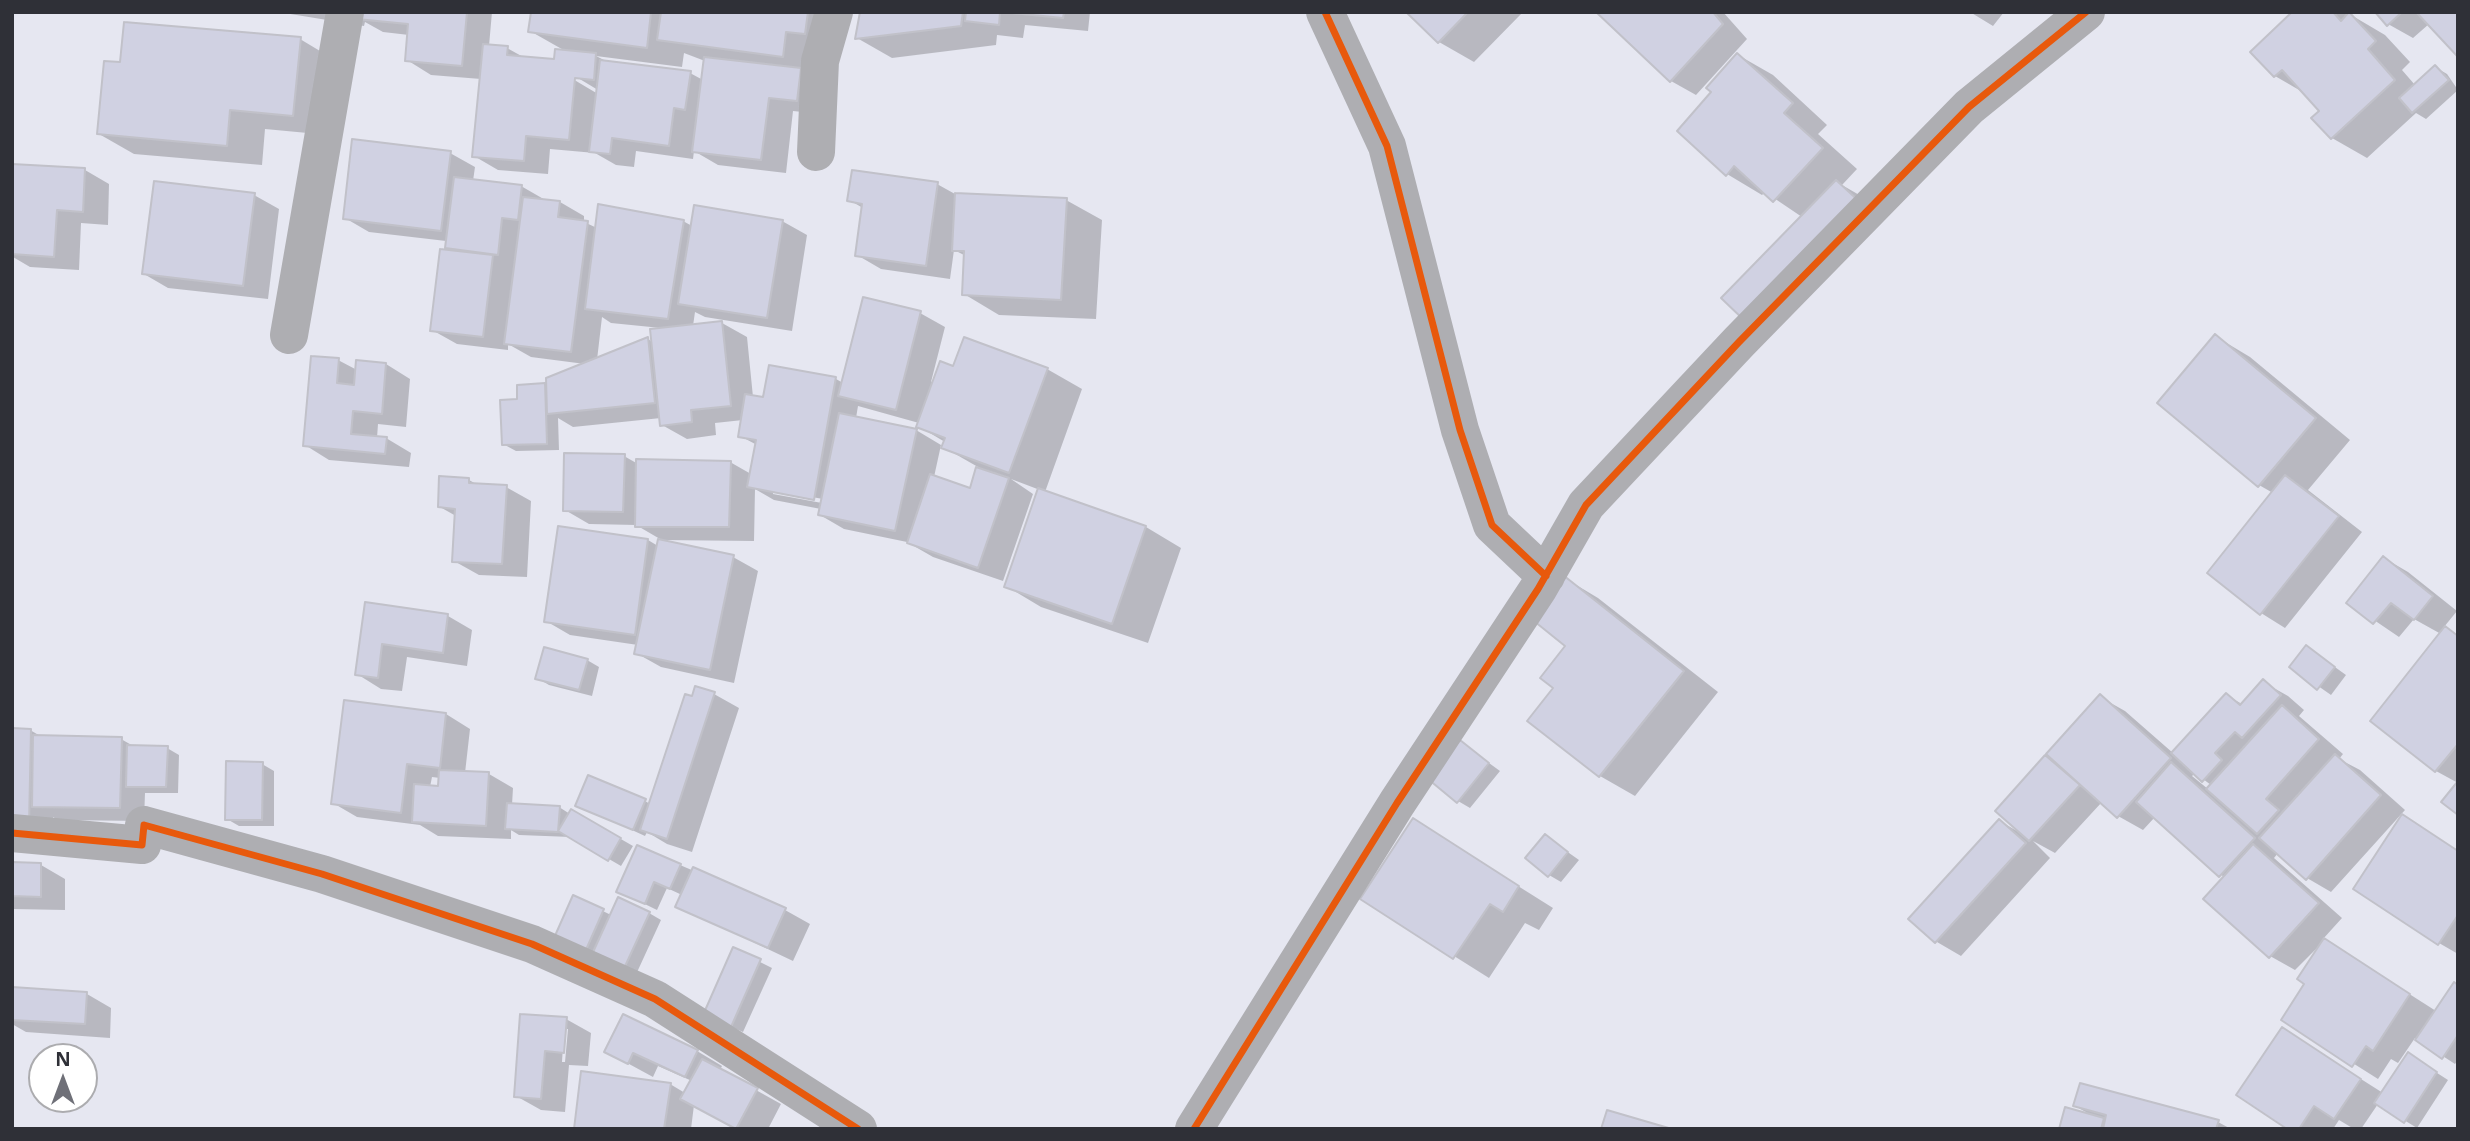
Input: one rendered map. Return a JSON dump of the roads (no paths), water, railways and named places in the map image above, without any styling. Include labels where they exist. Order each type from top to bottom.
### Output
[{"type":"street","points":[[289,335],[345,12]]},
{"type":"street","points":[[816,152],[820,61],[834,12]]},
{"type":"street","points":[[1325,12],[1387,146],[1460,430],[1492,525],[1546,576]]},
{"type":"street","points":[[1194,1129],[1273,997],[1546,576],[1586,505],[1739,342],[1969,107],[2085,12]]},
{"type":"street","points":[[12,832],[142,845],[144,825],[322,874],[532,944],[655,999],[858,1129]]}]
